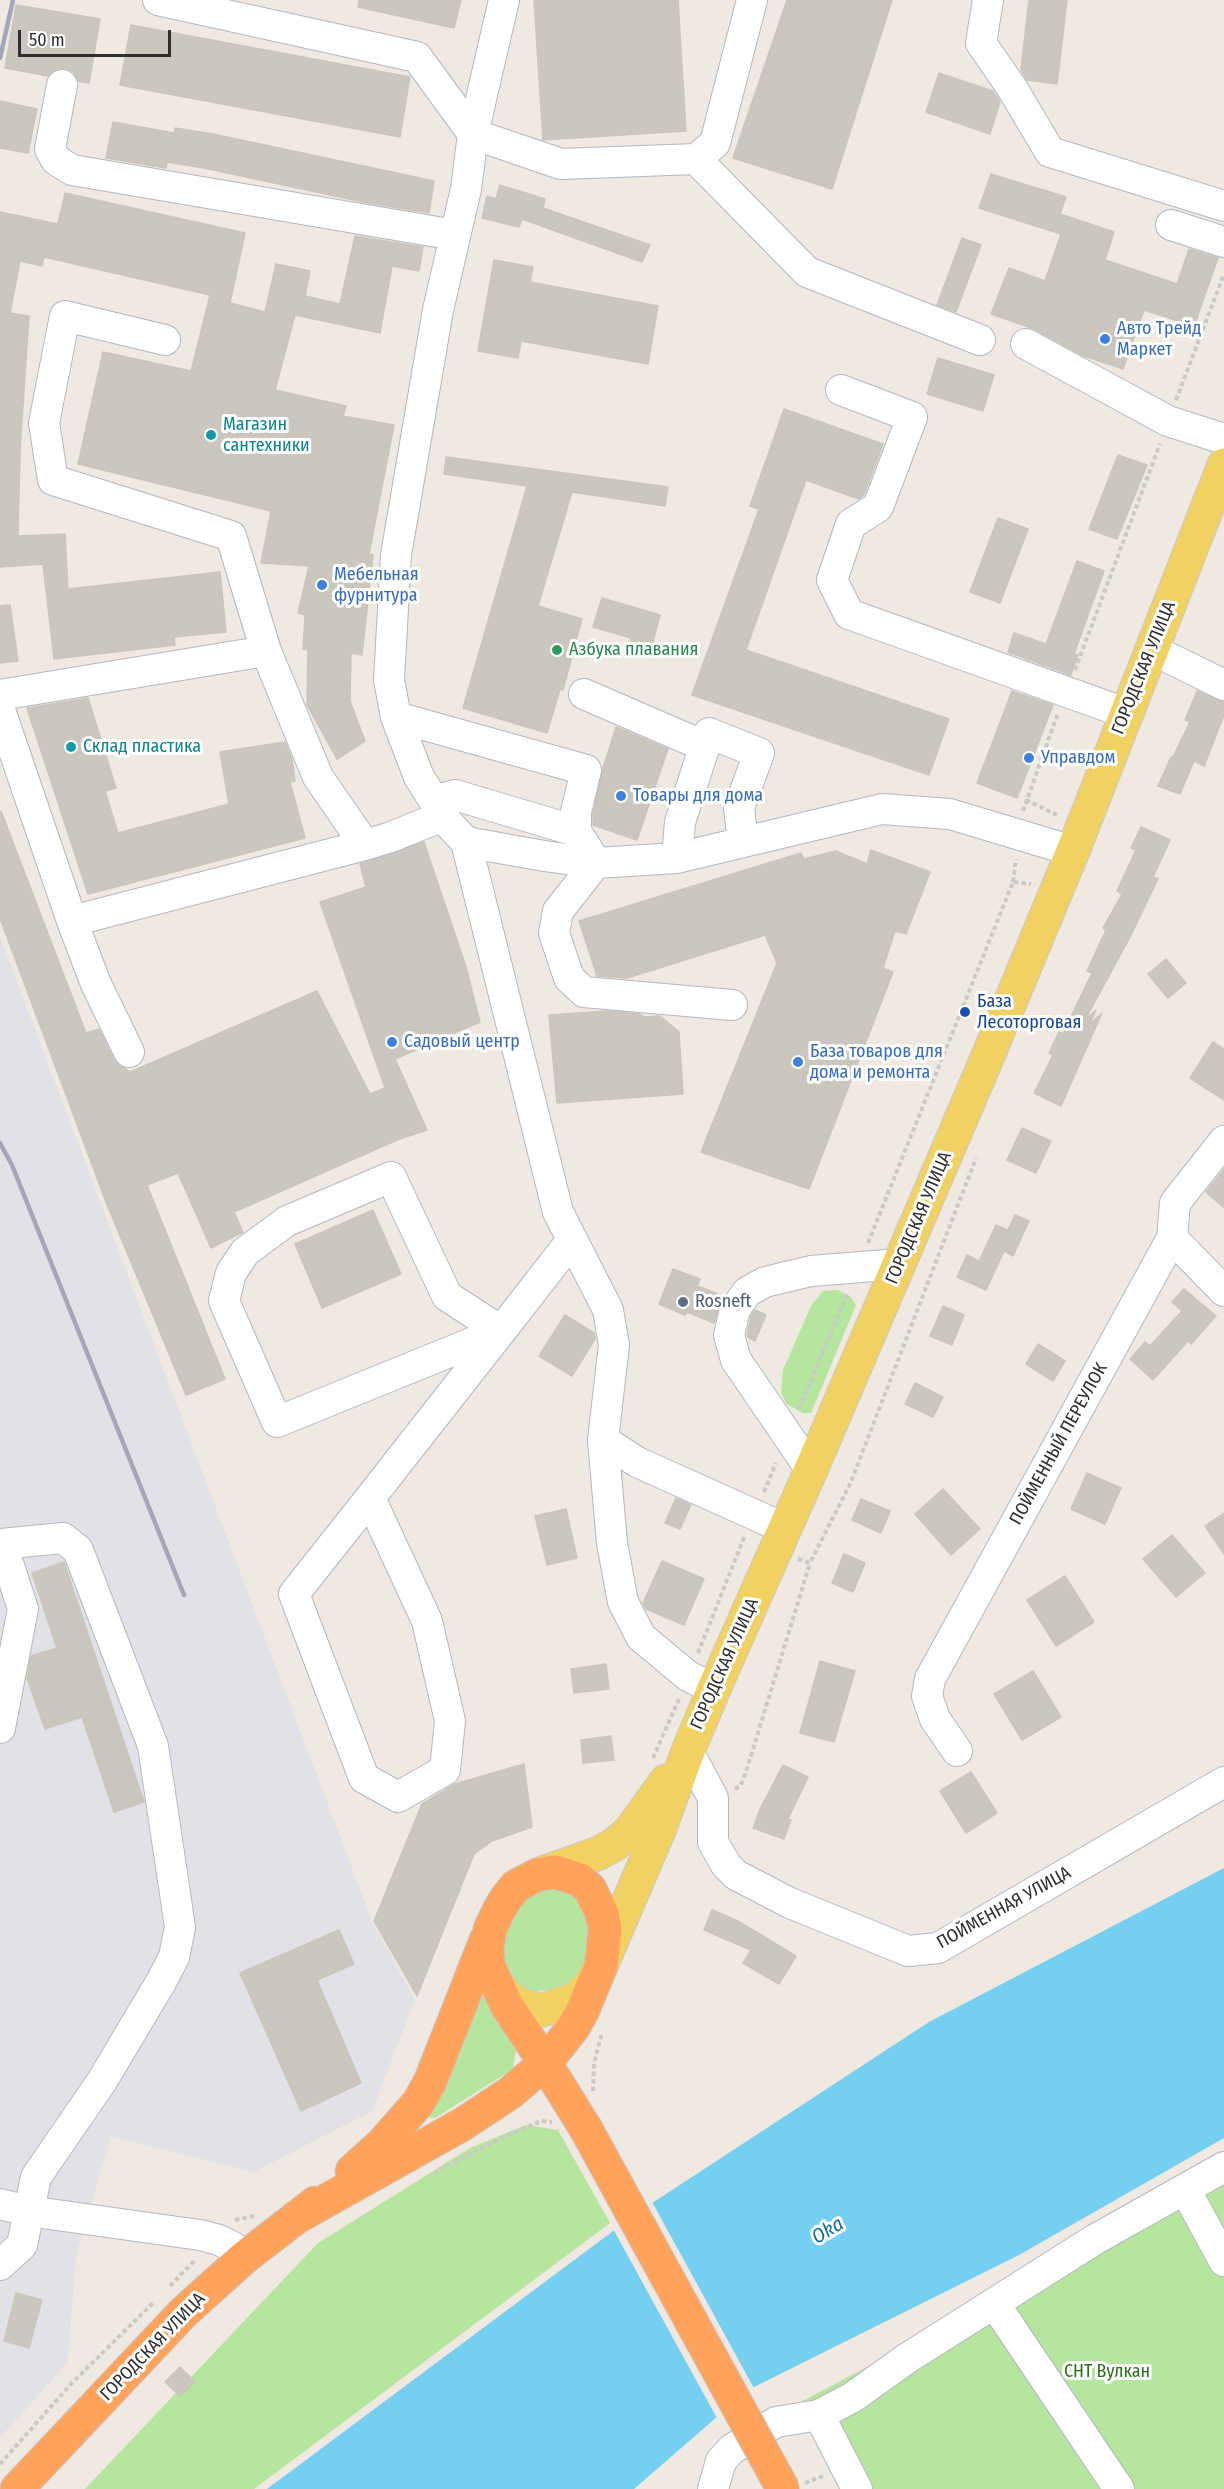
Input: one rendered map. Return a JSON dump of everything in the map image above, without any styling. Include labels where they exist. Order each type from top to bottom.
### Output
[{"type":"highway","points":[[555,1872],[580,1880],[590,1888],[602,1914],[605,1929],[601,1966],[573,2028],[545,2063],[510,2093],[463,2124],[299,2216],[382,2144],[418,2103],[430,2082],[490,1929],[507,1896],[516,1886],[537,1875],[555,1872]]},
{"type":"highway","points":[[490,1929],[487,1950],[489,1967],[496,1984],[545,2063],[573,2123]]},
{"type":"highway","points":[[573,2123],[574,2059],[583,2010]]},
{"type":"highway","points":[[463,2124],[513,2101],[546,2096],[560,2101],[783,2489]]},
{"type":"highway","name":"ГОРОДСКАЯ УЛИЦА","points":[[16,2489],[184,2312],[244,2258],[299,2216]]},
{"type":"main road","name":"ГОРОДСКАЯ УЛИЦА","points":[[601,1966],[660,1828],[688,1750],[701,1683],[784,1528],[811,1470],[1072,851],[1224,465]]},
{"type":"main road","points":[[537,1875],[599,1853],[615,1844],[630,1831],[688,1750]]},
{"type":"main road","points":[[496,1984],[510,1999],[526,2007],[543,2010],[576,1999],[590,1984],[601,1966]]},
{"type":"street","points":[[158,0],[417,57],[473,134],[561,164],[696,159],[716,143],[752,0]]},
{"type":"street","points":[[504,0],[473,134],[466,189],[438,310],[396,555],[389,680],[396,717],[418,777],[438,808],[466,842],[558,1212],[608,1310],[614,1345],[603,1440],[612,1543],[623,1602],[641,1637],[701,1683]]},
{"type":"street","points":[[988,0],[981,43],[1012,88],[1050,152],[1224,206]]},
{"type":"street","points":[[63,85],[50,149],[56,160],[72,170],[456,236]]},
{"type":"street","points":[[696,159],[807,272],[980,340]]},
{"type":"street","points":[[1171,225],[1224,242]]},
{"type":"street","points":[[165,340],[65,316],[44,423],[53,480],[231,536],[266,651],[318,777],[364,845]]},
{"type":"street","points":[[1026,344],[1168,421],[1224,439]]},
{"type":"street","points":[[841,390],[912,417],[878,507],[851,524],[832,580],[849,614],[1126,713]]},
{"type":"street","points":[[1151,649],[1224,685]]},
{"type":"street","points":[[0,695],[266,651]]},
{"type":"street","points":[[584,694],[704,746]]},
{"type":"street","points":[[0,710],[72,921],[96,984],[129,1052]]},
{"type":"street","points":[[396,717],[586,770],[576,812],[576,831],[596,863]]},
{"type":"street","points":[[677,858],[680,822],[709,733],[759,753],[739,808],[743,842]]},
{"type":"street","points":[[72,921],[391,837],[455,795],[576,831]]},
{"type":"street","points":[[466,842],[596,863],[677,858],[882,810],[950,814],[1072,851]]},
{"type":"street","points":[[596,863],[558,911],[554,933],[569,978],[584,992],[732,1005]]},
{"type":"street","name":"ПОЙМЕННЫЙ ПЕРЕУЛОК","points":[[957,1751],[935,1719],[927,1696],[930,1679],[1172,1238],[1175,1203],[1224,1141]]},
{"type":"street","points":[[391,1177],[447,1296],[501,1331],[277,1422],[224,1301],[231,1273],[245,1252],[287,1221],[391,1177]]},
{"type":"street","points":[[1172,1238],[1224,1291]]},
{"type":"street","points":[[370,1498],[427,1621],[450,1721],[445,1770],[398,1797],[364,1778],[294,1594],[572,1240]]},
{"type":"street","points":[[811,1470],[736,1360],[729,1335],[735,1309],[747,1292],[765,1282],[811,1271],[899,1264]]},
{"type":"street","points":[[603,1440],[637,1462],[784,1528]]},
{"type":"street","points":[[0,1728],[23,1609],[1,1544],[63,1538],[78,1550],[153,1746],[180,1927],[174,1957],[161,1982],[102,2081],[14,2207],[22,2245],[0,2265]]},
{"type":"street","name":"ПОЙМЕННАЯ УЛИЦА","points":[[688,1750],[712,1798],[713,1842],[726,1865],[736,1875],[790,1903],[908,1951],[938,1948],[1224,1782]]},
{"type":"street","points":[[713,2489],[720,2461],[732,2449],[776,2422],[819,2415],[853,2397],[906,2359],[1094,2240],[1224,2167]]},
{"type":"street","points":[[1185,2188],[1224,2261]]},
{"type":"street","points":[[14,2207],[200,2235],[233,2247],[244,2258]]},
{"type":"street","points":[[994,2303],[1119,2489]]},
{"type":"street","points":[[819,2415],[857,2489]]},
{"type":"path","points":[[1013,882],[1026,800],[1224,274]]},
{"type":"path","points":[[651,1763],[701,1683]]},
{"type":"path","points":[[427,2177],[541,2121],[573,2123]]},
{"type":"path","points":[[232,2220],[261,2215]]},
{"type":"path","points":[[0,2464],[72,2384],[196,2261],[200,2235]]},
{"type":"shaded area","points":[[0,937],[372,1921],[415,2000],[372,2111],[254,2172],[111,2136],[76,2256],[68,2362],[0,2438]]},
{"type":"green space","points":[[837,1290],[851,1297],[856,1305],[811,1413],[803,1413],[787,1404],[781,1393],[783,1370],[811,1306],[823,1291]]},
{"type":"green space","points":[[544,1887],[565,1887],[579,1895],[593,1921],[589,1959],[580,1974],[568,1984],[552,1990],[534,1991],[519,1986],[507,1973],[501,1944],[517,1905]]},
{"type":"green space","points":[[483,1994],[512,2038],[516,2050],[513,2069],[435,2118],[428,2117],[428,2108],[473,1996]]},
{"type":"green space","points":[[526,2125],[558,2130],[610,2223],[254,2489],[85,2489],[318,2243],[470,2148]]},
{"type":"green space","name":"СНТ Вулкан","points":[[1224,2178],[1224,2489],[840,2489],[799,2403]]},
{"type":"water","name":"Oka","points":[[1224,1868],[1224,2138],[1019,2255],[748,2390],[634,2489],[267,2489],[640,2211],[929,2022]]},
{"type":"pier","points":[[651,2200],[755,2390],[718,2420],[612,2227]]},
{"type":"building","points":[[359,0],[461,0],[454,28],[358,7]]},
{"type":"building","points":[[534,0],[678,0],[686,131],[543,140]]},
{"type":"building","points":[[787,0],[892,0],[832,189],[733,158]]},
{"type":"building","points":[[1029,0],[1067,0],[1057,84],[1027,80],[1021,70]]},
{"type":"building","points":[[16,5],[100,19],[89,83],[78,81],[74,72],[65,68],[56,69],[48,76],[5,68]]},
{"type":"building","points":[[131,25],[410,77],[400,137],[120,85]]},
{"type":"building","points":[[939,73],[993,91],[1000,102],[990,134],[926,112]]},
{"type":"building","points":[[0,101],[37,109],[28,153],[0,148]]},
{"type":"building","points":[[113,122],[174,133],[175,128],[213,134],[434,181],[429,213],[363,202],[204,168],[167,162],[166,168],[106,158]]},
{"type":"building","points":[[991,174],[1066,197],[1060,214],[1114,232],[1105,260],[1177,284],[1189,249],[1218,258],[1194,326],[1144,310],[1123,369],[1084,356],[1034,329],[991,314],[1009,268],[1045,281],[1061,234],[979,208]]},
{"type":"building","points":[[500,185],[545,199],[543,208],[650,245],[642,262],[522,219],[519,227],[482,218],[487,196],[496,199]]},
{"type":"building","points":[[65,193],[245,233],[230,303],[265,312],[276,264],[310,271],[305,296],[340,304],[355,236],[423,247],[419,271],[392,266],[380,333],[295,315],[275,390],[346,406],[343,416],[394,425],[369,554],[373,555],[362,655],[351,653],[350,701],[365,741],[337,759],[307,705],[308,650],[303,649],[305,615],[298,613],[309,566],[261,563],[271,511],[78,464],[103,352],[191,371],[210,295],[44,257],[42,266],[20,261],[10,313],[29,316],[20,450],[18,536],[65,534],[68,589],[220,572],[226,632],[174,637],[175,645],[54,659],[43,564],[0,567],[0,212],[58,224]]},
{"type":"building","points":[[962,238],[981,245],[956,312],[937,305]]},
{"type":"building","points":[[494,260],[533,267],[530,282],[658,306],[648,364],[521,341],[518,358],[478,351]]},
{"type":"building","points":[[938,358],[994,375],[983,411],[927,394]]},
{"type":"building","points":[[784,409],[883,444],[864,495],[859,499],[806,480],[746,650],[949,719],[929,775],[692,695],[759,509],[750,506]]},
{"type":"building","points":[[1118,455],[1147,465],[1117,539],[1089,529]]},
{"type":"building","points":[[446,457],[668,487],[665,506],[572,492],[538,606],[582,619],[563,690],[560,689],[547,733],[463,708],[527,486],[444,474]]},
{"type":"building","points":[[998,518],[1028,529],[1000,603],[970,592]]},
{"type":"building","points":[[1077,561],[1104,571],[1074,654],[1078,655],[1071,675],[1008,652],[1014,633],[1046,644]]},
{"type":"building","points":[[602,598],[660,615],[650,654],[628,648],[631,638],[593,627]]},
{"type":"building","points":[[10,605],[18,661],[0,663],[0,606]]},
{"type":"building","points":[[1012,691],[1053,705],[1017,798],[977,783]]},
{"type":"building","points":[[1197,691],[1224,702],[1224,715],[1204,766],[1194,761],[1180,794],[1158,786],[1190,722],[1185,720]]},
{"type":"building","points":[[88,698],[116,788],[105,791],[118,833],[229,804],[220,752],[285,742],[292,759],[295,781],[290,782],[305,838],[88,894],[27,708]]},
{"type":"building","points":[[616,727],[668,749],[637,840],[593,825],[593,814],[603,768]]},
{"type":"building","points":[[1,811],[86,1033],[99,1029],[114,1060],[130,1072],[317,991],[370,1094],[385,1088],[320,902],[366,887],[360,864],[424,842],[466,967],[480,1022],[395,1059],[427,1130],[397,1140],[234,1212],[243,1232],[211,1248],[178,1173],[147,1185],[225,1379],[186,1395],[106,1202],[0,918]]},
{"type":"building","points":[[1141,827],[1170,840],[1153,877],[1158,879],[1130,937],[1085,1020],[1096,1010],[1090,1024],[1102,1013],[1061,1106],[1034,1093],[1053,1055],[1049,1053],[1059,1032],[1063,1034],[1066,1028],[1071,1032],[1073,1030],[1066,1027],[1092,973],[1087,971],[1106,930],[1103,928],[1122,894],[1117,891],[1136,850],[1131,848]]},
{"type":"building","points":[[871,850],[930,872],[906,934],[895,931],[883,968],[893,972],[809,1189],[701,1152],[777,963],[765,935],[627,978],[597,976],[579,921],[801,853],[804,859],[836,851],[867,864]]},
{"type":"building","points":[[1166,959],[1186,983],[1168,998],[1148,974]]},
{"type":"building","points":[[607,1011],[640,1014],[644,1017],[660,1016],[679,1032],[683,1094],[557,1103],[549,1015]]},
{"type":"building","points":[[1213,1042],[1224,1049],[1224,1100],[1190,1078]]},
{"type":"building","points":[[1022,1128],[1051,1141],[1036,1173],[1007,1160]]},
{"type":"building","points":[[1224,1169],[1224,1208],[1206,1192]]},
{"type":"building","points":[[373,1210],[401,1274],[322,1308],[295,1244]]},
{"type":"building","points":[[1015,1215],[1029,1221],[1013,1256],[1004,1251],[986,1290],[957,1277],[967,1255],[979,1261],[996,1225],[1008,1230]]},
{"type":"building","points":[[673,1269],[700,1279],[697,1286],[723,1296],[714,1323],[687,1312],[685,1315],[659,1304]]},
{"type":"building","points":[[1184,1289],[1216,1316],[1191,1344],[1188,1341],[1153,1380],[1130,1359],[1145,1342],[1150,1346],[1182,1311],[1172,1302]]},
{"type":"building","points":[[943,1306],[964,1315],[952,1345],[930,1336]]},
{"type":"building","points":[[755,1310],[766,1315],[755,1341],[747,1335],[751,1316]]},
{"type":"building","points":[[565,1315],[594,1333],[595,1339],[572,1376],[539,1356]]},
{"type":"building","points":[[1038,1344],[1065,1361],[1053,1381],[1026,1364]]},
{"type":"building","points":[[915,1383],[943,1397],[933,1417],[905,1404]]},
{"type":"building","points":[[1087,1473],[1121,1488],[1105,1524],[1071,1509]]},
{"type":"building","points":[[943,1489],[980,1529],[951,1555],[915,1514]]},
{"type":"building","points":[[676,1498],[691,1505],[680,1529],[665,1523]]},
{"type":"building","points":[[861,1499],[890,1511],[881,1533],[852,1520]]},
{"type":"building","points":[[566,1509],[577,1558],[547,1565],[535,1516]]},
{"type":"building","points":[[1224,1513],[1224,1554],[1205,1526]]},
{"type":"building","points":[[1172,1535],[1205,1573],[1176,1597],[1143,1559]]},
{"type":"building","points":[[844,1554],[865,1563],[853,1592],[832,1583]]},
{"type":"building","points":[[662,1561],[704,1579],[684,1625],[646,1609],[643,1603]]},
{"type":"building","points":[[64,1562],[144,1802],[114,1812],[82,1717],[45,1729],[27,1678],[31,1656],[57,1648],[32,1573]]},
{"type":"building","points":[[1065,1576],[1094,1622],[1056,1646],[1027,1600]]},
{"type":"building","points":[[820,1661],[855,1671],[834,1742],[800,1733]]},
{"type":"building","points":[[606,1664],[609,1689],[574,1693],[571,1669]]},
{"type":"building","points":[[1033,1671],[1061,1717],[1022,1740],[994,1694]]},
{"type":"building","points":[[611,1736],[614,1760],[583,1763],[581,1740]]},
{"type":"building","points":[[524,1764],[532,1827],[492,1841],[474,1854],[417,1996],[374,1921],[422,1804],[455,1784]]},
{"type":"building","points":[[783,1765],[808,1777],[788,1819],[791,1820],[784,1839],[753,1828],[760,1809]]},
{"type":"building","points":[[971,1772],[997,1813],[966,1833],[940,1791]]},
{"type":"building","points":[[712,1910],[736,1920],[796,1956],[779,1984],[743,1963],[751,1950],[704,1930]]},
{"type":"building","points":[[339,1930],[354,1964],[317,1980],[361,2083],[301,2111],[240,1973]]},
{"type":"building","points":[[16,2293],[42,2300],[29,2348],[4,2341]]},
{"type":"building","points":[[180,2367],[195,2382],[180,2396],[165,2382]]},
{"type":"railway","points":[[0,58],[13,0]]},
{"type":"railway","points":[[0,1143],[12,1165],[184,1595]]},
{"type":"place","name":"Авто Трейд Маркет","points":[[1105,339]]},
{"type":"place","name":"Магазин сантехники","points":[[211,435]]},
{"type":"place","name":"Мебельная фурнитура","points":[[322,585]]},
{"type":"place","name":"Азбука плавания","points":[[557,650]]},
{"type":"place","name":"Склад пластика","points":[[71,747]]},
{"type":"place","name":"Управдом","points":[[1029,758]]},
{"type":"place","name":"Товары для дома","points":[[621,796]]},
{"type":"place","name":"База Лесоторговая","points":[[965,1012]]},
{"type":"place","name":"Садовый центр","points":[[392,1042]]},
{"type":"place","name":"База товаров для дома и ремонта","points":[[798,1062]]},
{"type":"place","name":"Rosneft","points":[[683,1302]]}]
